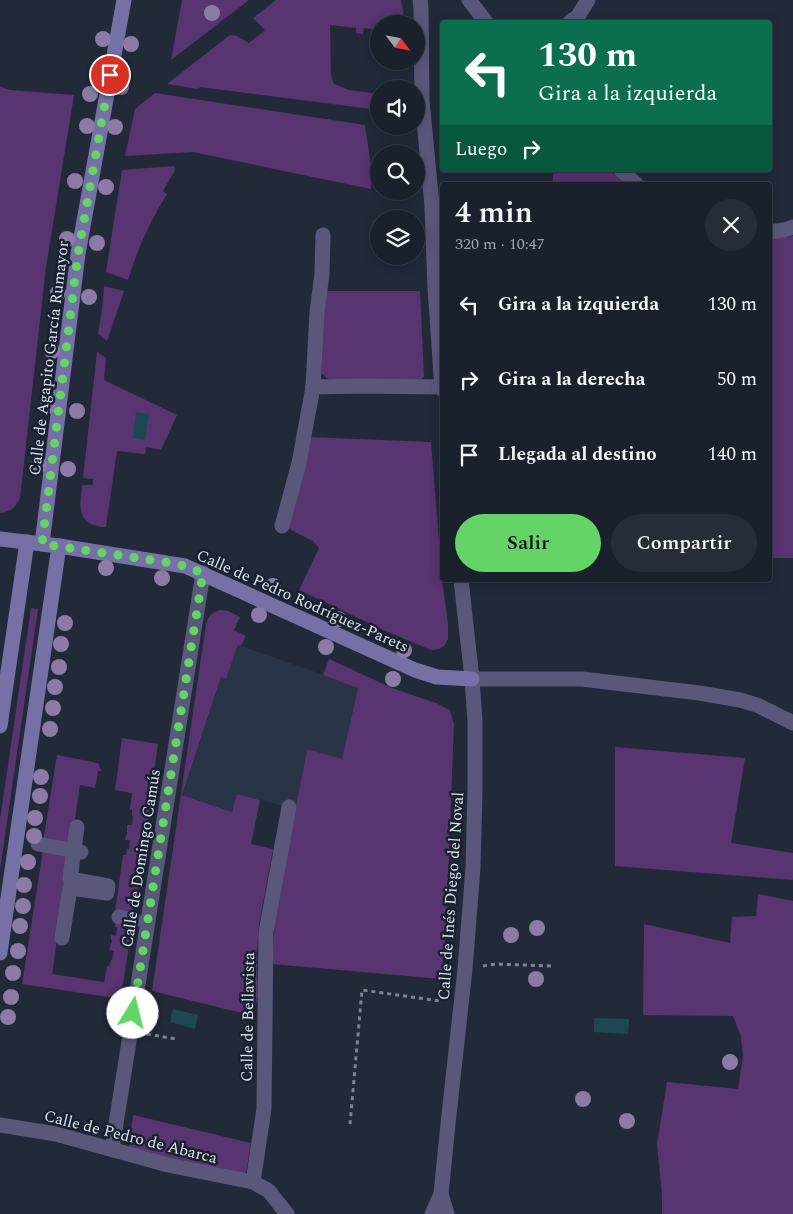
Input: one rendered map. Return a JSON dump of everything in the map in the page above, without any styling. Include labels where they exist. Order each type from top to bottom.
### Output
[{"type":"main road","name":"Calle de Agapito García Rumayor","points":[[0,726],[34,543],[78,254],[124,0]]},
{"type":"main road","name":"Calle de Pedro Rodríguez-Parets","points":[[0,539],[59,546],[185,566],[416,670],[437,677],[472,679]]},
{"type":"main road","points":[[0,953],[59,546]]},
{"type":"street","points":[[420,0],[422,100],[432,206],[440,355]]},
{"type":"street","points":[[469,0],[484,20]]},
{"type":"street","points":[[573,20],[578,16],[588,0]]},
{"type":"street","points":[[624,172],[634,182]]},
{"type":"street","points":[[772,232],[793,227]]},
{"type":"street","points":[[282,526],[299,463],[313,387],[317,312],[322,274],[323,235]]},
{"type":"street","points":[[313,387],[440,388]]},
{"type":"street","name":"Calle de Domingo Camús","points":[[112,1149],[203,573]]},
{"type":"street","name":"Calle de Inés Diego del Noval","points":[[448,1214],[442,1194],[465,969],[473,868],[475,782],[475,721],[461,582]]},
{"type":"street","points":[[472,679],[582,679],[698,693],[758,705],[793,723]]},
{"type":"street","name":"Calle de Bellavista","points":[[253,1182],[264,1109],[266,932],[289,807]]},
{"type":"street","points":[[62,938],[70,888],[112,887],[70,879],[77,827]]},
{"type":"street","points":[[38,844],[74,851]]},
{"type":"street","points":[[119,917],[135,920]]},
{"type":"street","name":"Calle de Pedro de Abarca","points":[[0,1125],[56,1134],[168,1165],[253,1182]]},
{"type":"street","points":[[253,1182],[268,1191],[287,1214]]},
{"type":"street","points":[[432,1214],[442,1194]]},
{"type":"path","points":[[496,964],[552,966]]},
{"type":"path","points":[[350,1124],[362,990],[440,1001]]},
{"type":"path","points":[[146,1034],[176,1039]]},
{"type":"shaded area","points":[[182,0],[249,0],[171,60]]},
{"type":"shaded area","points":[[276,0],[401,0],[404,15],[370,15],[370,29],[364,28],[363,34],[356,33],[356,28],[330,25],[331,74],[334,84],[349,90],[370,93],[370,109],[167,84],[230,35],[237,36],[249,43],[265,30],[253,18]]},
{"type":"shaded area","points":[[0,87],[10,90],[74,95],[46,267],[20,498],[13,508],[0,513]]},
{"type":"shaded area","points":[[155,93],[365,125],[370,160],[370,189],[193,152],[125,156],[135,109]]},
{"type":"shaded area","points":[[173,166],[175,170],[163,191],[167,194],[144,236],[128,280],[106,272],[122,170]]},
{"type":"shaded area","points":[[554,172],[612,172],[622,182],[552,182]]},
{"type":"shaded area","points":[[793,236],[793,558],[772,558],[772,239]]},
{"type":"shaded area","points":[[104,286],[124,291],[107,341],[98,334]]},
{"type":"shaded area","points":[[324,291],[420,291],[424,377],[421,379],[328,379],[321,373]]},
{"type":"shaded area","points":[[97,352],[106,358],[104,380],[177,415],[161,450],[146,447],[145,454],[117,451],[106,527],[97,526],[85,520],[81,510],[82,485],[93,485],[93,479],[83,478]]},
{"type":"shaded area","points":[[136,412],[149,414],[145,440],[133,438]]},
{"type":"shaded area","points":[[309,437],[431,442],[440,555],[440,582],[442,582],[448,624],[448,639],[444,646],[432,650],[426,648],[299,590],[319,548],[313,541],[289,529]]},
{"type":"shaded area","points":[[31,608],[38,609],[0,870],[0,820]]},
{"type":"shaded area","points":[[219,610],[228,611],[240,617],[234,630],[246,636],[241,646],[238,645],[226,679],[221,677],[182,795],[232,812],[237,794],[260,800],[251,844],[273,849],[259,924],[257,952],[258,997],[255,1005],[246,1014],[152,991],[206,624],[211,615]]},
{"type":"shaded area","points":[[238,645],[358,687],[342,760],[307,749],[296,809],[238,794],[232,812],[182,795],[221,677],[226,679]]},
{"type":"shaded area","points":[[329,659],[392,688],[436,703],[450,710],[454,724],[446,931],[441,979],[272,964],[275,923],[307,749],[342,759],[358,688],[323,675]]},
{"type":"shaded area","points":[[122,738],[158,744],[134,915],[115,912],[123,855],[126,855],[127,849],[129,849],[130,840],[125,840],[127,825],[132,825],[133,817],[132,810],[130,809],[132,793],[115,790]]},
{"type":"shaded area","points":[[615,747],[745,758],[731,843],[793,853],[793,880],[615,866]]},
{"type":"shaded area","points":[[57,755],[99,764],[101,771],[98,771],[95,788],[80,785],[71,846],[43,842]]},
{"type":"shaded area","points":[[43,850],[70,854],[52,974],[104,982],[107,966],[109,966],[112,960],[114,951],[109,950],[112,940],[111,935],[116,936],[116,922],[132,924],[121,999],[22,984]]},
{"type":"shaded area","points":[[758,894],[793,901],[793,1214],[662,1214],[657,1144],[667,1082],[738,1089],[743,1057],[741,1037],[733,1016],[643,1015],[644,924],[730,943],[732,917],[756,916]]},
{"type":"shaded area","points":[[173,1009],[198,1015],[195,1029],[170,1022]]},
{"type":"shaded area","points":[[594,1018],[629,1019],[628,1034],[594,1032]]},
{"type":"shaded area","points":[[133,1115],[251,1143],[246,1173],[243,1175],[129,1148]]},
{"type":"route","points":[[110,75],[78,254],[42,544],[165,562],[185,566],[203,573],[133,1013]]}]
